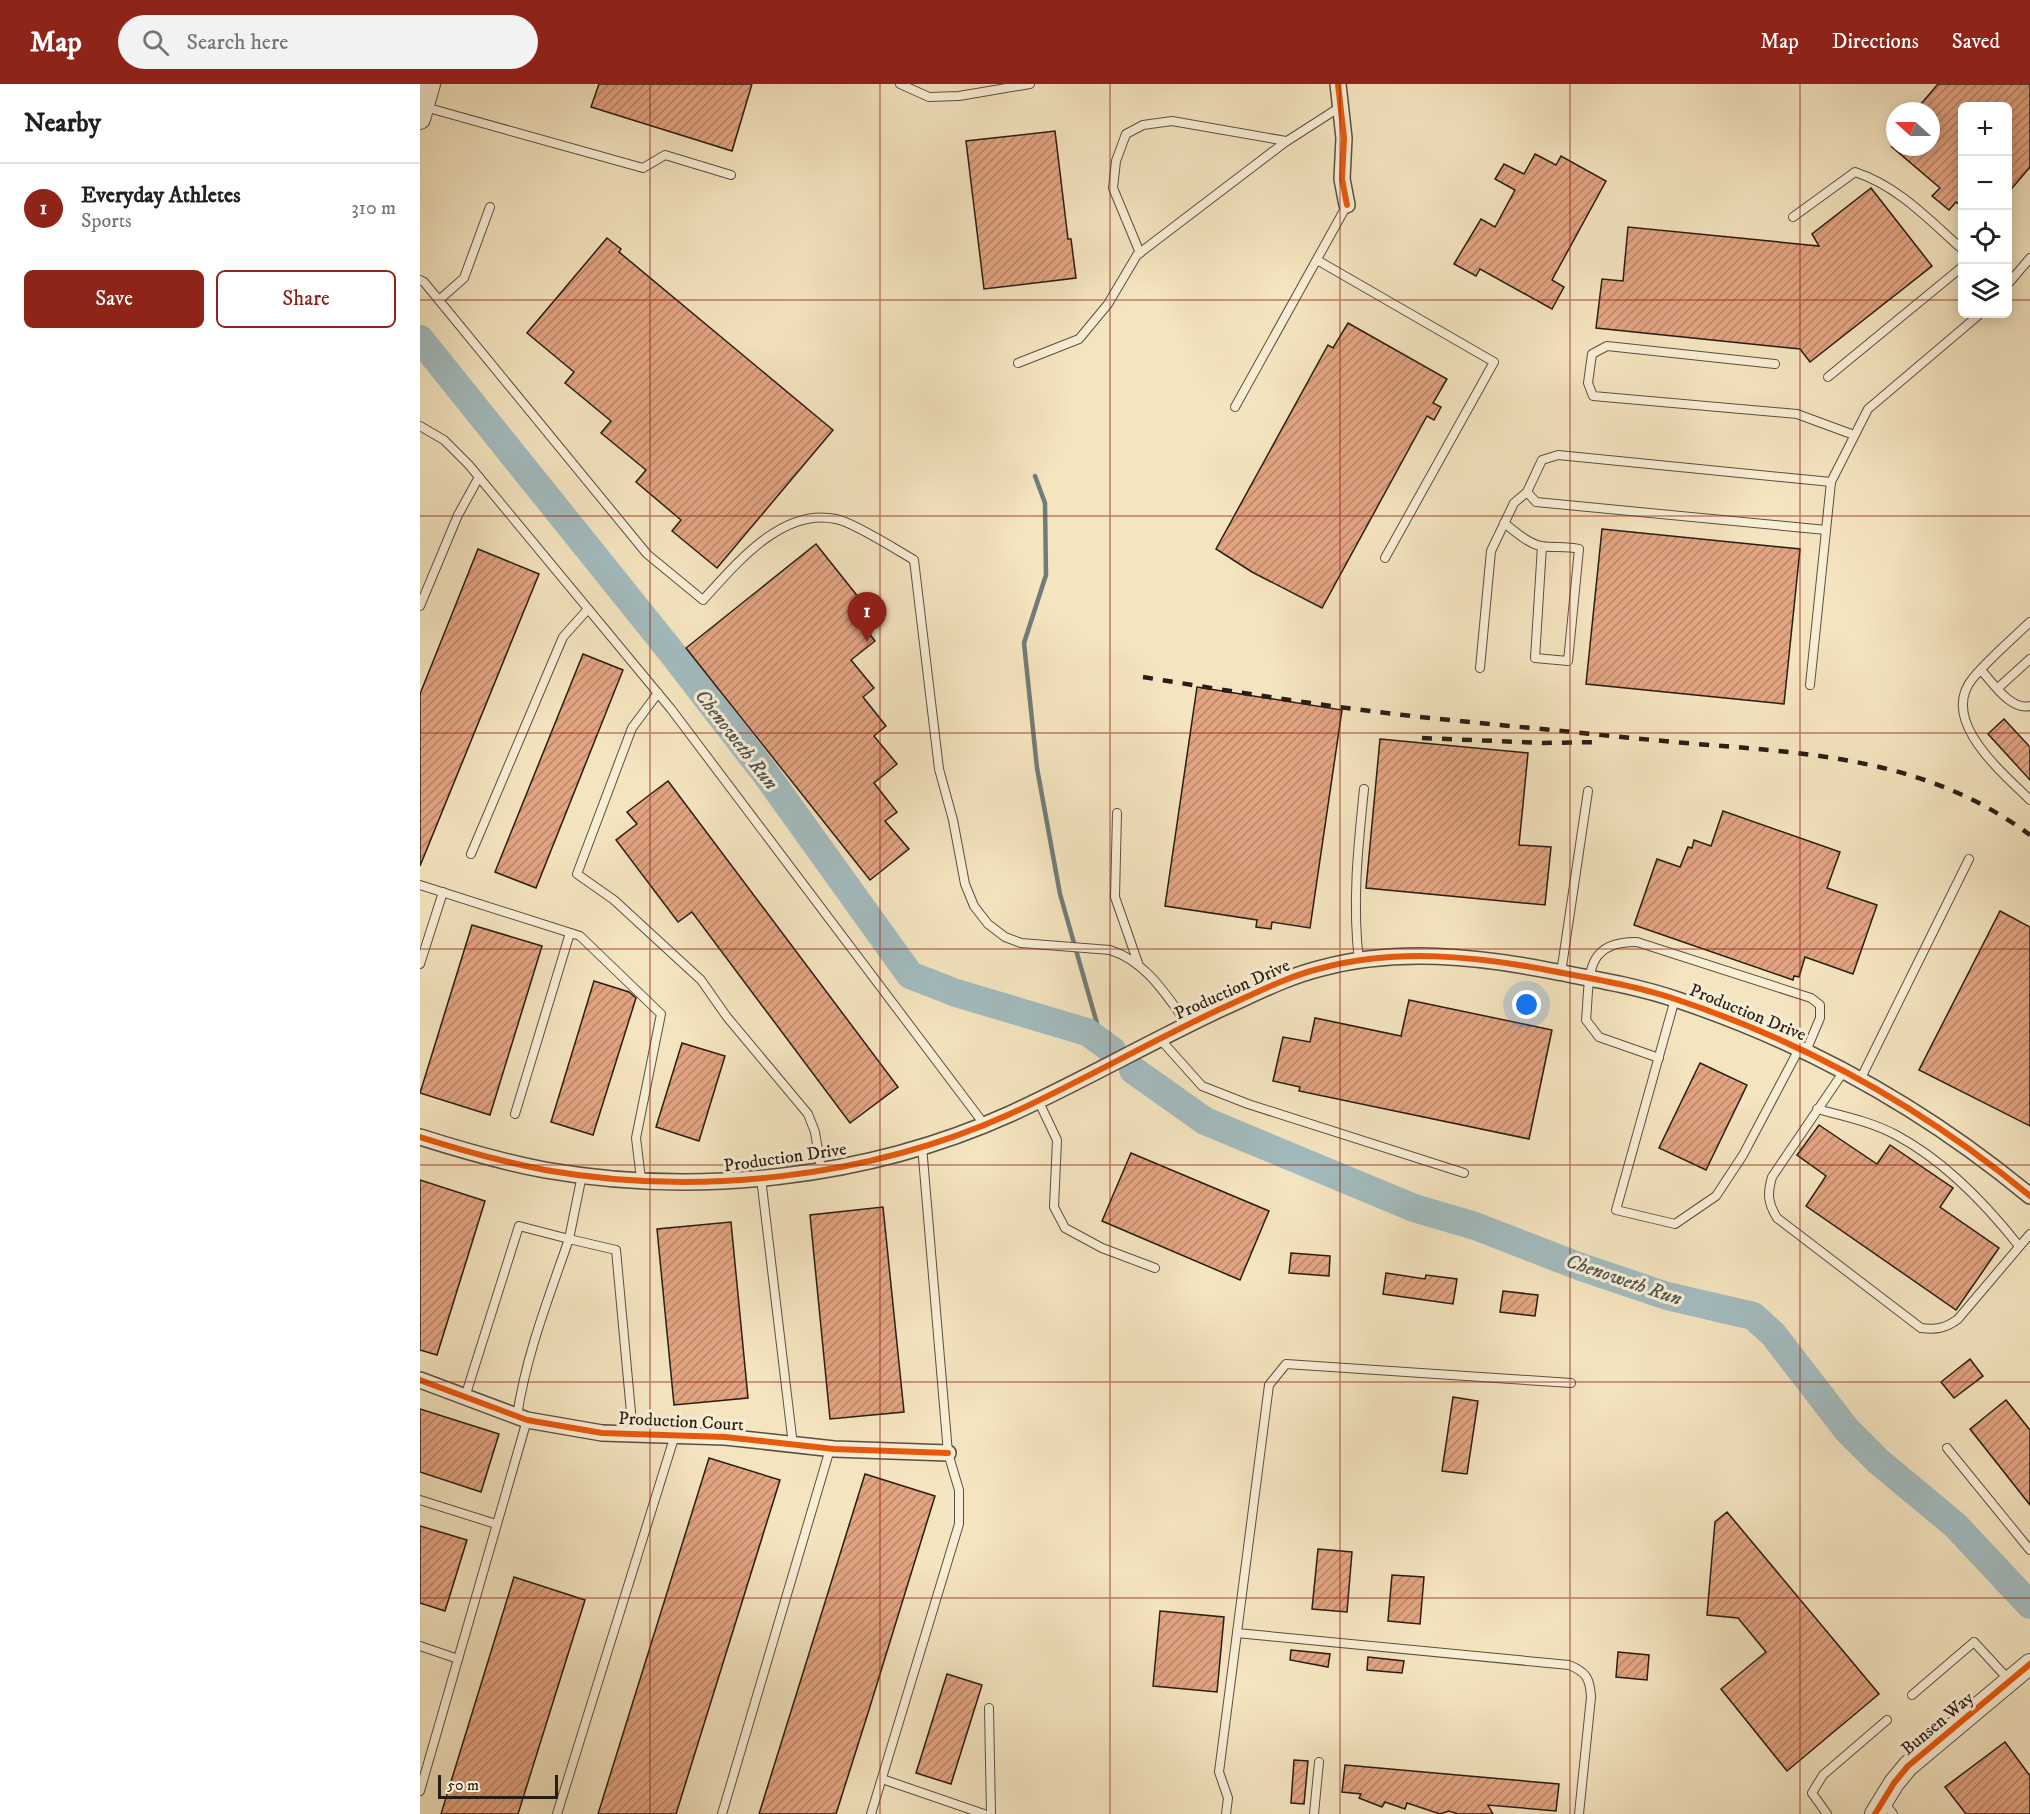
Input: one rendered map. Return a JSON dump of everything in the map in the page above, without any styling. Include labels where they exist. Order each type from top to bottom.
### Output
[{"type":"street","points":[[422,113],[430,84]]},
{"type":"street","points":[[1338,84],[1344,138],[1342,179],[1347,206]]},
{"type":"street","name":"Production Drive","points":[[420,1137],[512,1164],[582,1174],[641,1179],[719,1181],[761,1178],[821,1169],[922,1146],[984,1125],[1188,1025],[1293,977],[1359,960],[1403,956],[1455,956],[1561,972],[1675,999],[1803,1050],[1860,1080],[1976,1153],[2030,1196]]},
{"type":"street","name":"Production Court","points":[[420,1380],[522,1418],[602,1433],[724,1437],[830,1449],[948,1453]]},
{"type":"street","name":"Bunsen Way","points":[[1883,1809],[1908,1766],[2030,1664]]},
{"type":"lane","points":[[900,84],[929,97],[959,96],[1030,84]]},
{"type":"lane","points":[[1018,363],[1079,339],[1108,304],[1140,253],[1286,141],[1340,107]]},
{"type":"lane","points":[[422,113],[643,168],[665,155],[731,175]]},
{"type":"lane","points":[[1140,253],[1113,188],[1116,161],[1126,134],[1143,125],[1172,121],[1286,141]]},
{"type":"lane","points":[[1793,217],[1855,172],[1872,177],[1901,196],[1958,246]]},
{"type":"lane","points":[[1235,407],[1347,206]]},
{"type":"lane","points":[[439,300],[464,278],[490,207]]},
{"type":"lane","points":[[2012,278],[2030,258]]},
{"type":"lane","points":[[1317,260],[1494,362],[1385,558]]},
{"type":"lane","points":[[1828,377],[1958,270]]},
{"type":"lane","points":[[420,280],[439,300],[647,554],[703,600],[730,571],[773,534],[805,517],[837,519],[914,560],[939,769],[969,895],[988,924],[1005,937],[1022,943],[1110,950],[1138,963],[1155,980],[1188,1025]]},
{"type":"lane","points":[[1810,685],[1832,482],[1868,409],[1975,318]]},
{"type":"lane","points":[[1775,364],[1607,346],[1592,354],[1588,383],[1593,396],[1797,414],[1854,435]]},
{"type":"lane","points":[[420,426],[444,440],[479,477],[658,693],[984,1125]]},
{"type":"lane","points":[[1480,668],[1491,551],[1514,502],[1527,492],[1542,460],[1558,455],[1832,482]]},
{"type":"lane","points":[[420,606],[458,515],[479,477]]},
{"type":"lane","points":[[1527,492],[1536,502],[1826,530]]},
{"type":"lane","points":[[1504,523],[1528,540],[1542,546],[1559,545],[1579,549],[1568,662],[1535,658],[1542,546]]},
{"type":"lane","points":[[471,854],[563,637],[588,609]]},
{"type":"lane","points":[[2030,622],[1971,679],[1961,709],[1969,731],[1992,762],[2030,800]]},
{"type":"lane","points":[[1998,688],[2030,659]]},
{"type":"lane","points":[[1981,670],[2012,703],[2029,706]]},
{"type":"lane","points":[[658,693],[632,728],[577,874],[614,900],[701,980],[727,1017],[808,1114],[815,1132],[821,1169]]},
{"type":"lane","points":[[1359,960],[1355,929],[1355,882],[1364,789]]},
{"type":"lane","points":[[1561,972],[1588,791]]},
{"type":"lane","points":[[1117,813],[1115,897],[1138,963]]},
{"type":"lane","points":[[1860,1080],[1969,859]]},
{"type":"lane","points":[[420,885],[580,936],[661,1014],[636,1138],[641,1179]]},
{"type":"lane","points":[[420,964],[442,892]]},
{"type":"lane","points":[[515,1114],[570,933]]},
{"type":"lane","points":[[1659,1058],[1599,1037],[1586,1020],[1590,978],[1595,958],[1602,949],[1616,941],[1637,942],[1722,968],[1811,998],[1820,1005],[1820,1018],[1803,1050],[1743,1155],[1716,1196],[1675,1224],[1616,1210],[1659,1058],[1675,999]]},
{"type":"lane","points":[[1160,1039],[1202,1086],[1248,1104],[1464,1173]]},
{"type":"lane","points":[[1844,1071],[1772,1178],[1767,1193],[1770,1207],[1777,1218],[1922,1328],[1935,1330],[1948,1327],[1958,1319],[2030,1234]]},
{"type":"lane","points":[[1038,1100],[1057,1140],[1054,1208],[1065,1228],[1102,1248],[1155,1268]]},
{"type":"lane","points":[[1817,1109],[1873,1125],[1897,1136],[1965,1186],[1992,1212],[2019,1246]]},
{"type":"lane","points":[[871,1814],[959,1524],[958,1490],[948,1453],[922,1146]]},
{"type":"lane","points":[[420,1791],[496,1524],[522,1418],[522,1385],[531,1350],[569,1239],[582,1174]]},
{"type":"lane","points":[[761,1178],[793,1445]]},
{"type":"lane","points":[[465,1397],[519,1226],[616,1250],[633,1434]]},
{"type":"lane","points":[[1226,1814],[1228,1798],[1219,1772],[1269,1385],[1286,1364],[1571,1383]]},
{"type":"lane","points":[[556,1814],[675,1435]]},
{"type":"lane","points":[[1947,1448],[2030,1551]]},
{"type":"lane","points":[[722,1814],[830,1449]]},
{"type":"lane","points":[[420,1500],[496,1524]]},
{"type":"lane","points":[[1237,1633],[1569,1665],[1582,1670],[1590,1680],[1591,1696],[1579,1814]]},
{"type":"lane","points":[[1912,1695],[1974,1642],[2010,1681]]},
{"type":"lane","points":[[420,1646],[458,1659]]},
{"type":"lane","points":[[989,1708],[991,1814]]},
{"type":"lane","points":[[1827,1814],[1812,1793],[1823,1775],[1887,1720]]},
{"type":"lane","points":[[1314,1814],[1319,1762]]},
{"type":"lane","points":[[882,1779],[984,1814]]},
{"type":"building","points":[[599,84],[752,84],[732,151],[591,107]]},
{"type":"building","points":[[1938,84],[2030,84],[2030,167],[2012,188],[2012,102],[1958,102],[1958,204],[1956,202],[1949,210],[1932,196],[1940,188],[1903,156],[1940,156],[1940,102],[1923,102]]},
{"type":"building","points":[[1055,131],[1068,239],[1071,239],[1076,278],[984,289],[966,141]]},
{"type":"building","points":[[1535,154],[1556,165],[1561,156],[1606,181],[1552,280],[1564,287],[1552,309],[1480,269],[1476,276],[1454,264],[1481,219],[1495,227],[1515,190],[1495,179],[1504,164],[1524,174]]},
{"type":"building","points":[[1871,188],[1932,266],[1810,362],[1800,349],[1596,328],[1602,279],[1623,281],[1628,227],[1819,246],[1812,234]]},
{"type":"building","points":[[607,238],[621,249],[619,252],[833,430],[717,568],[672,531],[681,520],[636,482],[646,470],[601,433],[611,421],[565,383],[574,372],[527,333]]},
{"type":"building","points":[[1348,323],[1447,379],[1433,403],[1441,407],[1434,420],[1427,416],[1322,608],[1252,572],[1216,549],[1328,345],[1333,348]]},
{"type":"building","points":[[1602,529],[1800,549],[1784,704],[1586,684]]},
{"type":"building","points":[[816,544],[863,603],[852,612],[875,641],[851,660],[874,688],[863,697],[886,726],[874,736],[897,764],[874,783],[897,812],[885,821],[909,849],[870,880],[686,648]]},
{"type":"building","points":[[478,549],[539,574],[420,866],[420,694]]},
{"type":"building","points":[[583,654],[623,670],[536,888],[495,872]]},
{"type":"building","points":[[1197,687],[1342,710],[1310,928],[1272,922],[1271,929],[1256,927],[1257,920],[1165,906]]},
{"type":"building","points":[[2004,719],[2030,747],[2030,780],[1988,734]]},
{"type":"building","points":[[1380,739],[1528,753],[1519,845],[1551,847],[1545,905],[1366,888]]},
{"type":"building","points":[[668,781],[898,1087],[850,1123],[692,912],[678,922],[616,840],[637,824],[627,812]]},
{"type":"building","points":[[1723,811],[1840,852],[1827,888],[1877,905],[1853,974],[1805,957],[1799,977],[1794,976],[1793,980],[1634,925],[1657,859],[1680,867],[1688,847],[1692,848],[1694,840],[1711,846]]},
{"type":"building","points":[[2000,911],[2030,927],[2030,1126],[1919,1070]]},
{"type":"building","points":[[472,925],[542,946],[490,1115],[420,1093]]},
{"type":"building","points":[[594,981],[629,992],[636,998],[593,1135],[551,1122]]},
{"type":"building","points":[[1409,1000],[1552,1030],[1529,1139],[1299,1091],[1300,1087],[1273,1081],[1283,1037],[1310,1042],[1315,1018],[1401,1036]]},
{"type":"building","points":[[682,1043],[725,1056],[699,1141],[656,1127]]},
{"type":"building","points":[[1700,1063],[1747,1085],[1706,1170],[1659,1148]]},
{"type":"building","points":[[1819,1125],[1877,1164],[1890,1145],[1953,1188],[1940,1207],[1999,1248],[1956,1310],[1806,1206],[1826,1176],[1797,1155]]},
{"type":"building","points":[[1131,1153],[1269,1211],[1240,1280],[1102,1221]]},
{"type":"building","points":[[420,1180],[485,1201],[437,1355],[420,1350]]},
{"type":"building","points":[[883,1207],[904,1412],[830,1419],[810,1215]]},
{"type":"building","points":[[731,1222],[748,1398],[674,1405],[657,1229]]},
{"type":"building","points":[[1291,1253],[1330,1256],[1329,1276],[1289,1273]]},
{"type":"building","points":[[1386,1273],[1425,1279],[1426,1275],[1457,1279],[1453,1304],[1383,1294]]},
{"type":"building","points":[[1503,1291],[1538,1295],[1535,1316],[1500,1312]]},
{"type":"building","points":[[1970,1359],[1983,1376],[1954,1398],[1941,1382]]},
{"type":"building","points":[[1453,1397],[1478,1401],[1467,1474],[1442,1471]]},
{"type":"building","points":[[2006,1400],[2030,1430],[2030,1505],[1970,1429]]},
{"type":"building","points":[[420,1409],[499,1434],[481,1492],[420,1472]]},
{"type":"building","points":[[709,1458],[780,1480],[676,1814],[598,1814]]},
{"type":"building","points":[[865,1474],[935,1496],[868,1713],[836,1814],[759,1814]]},
{"type":"building","points":[[1727,1512],[1879,1694],[1787,1771],[1721,1689],[1766,1652],[1738,1618],[1707,1615],[1715,1522]]},
{"type":"building","points":[[420,1526],[467,1540],[445,1611],[420,1603]]},
{"type":"building","points":[[1318,1549],[1352,1552],[1347,1612],[1312,1609]]},
{"type":"building","points":[[1392,1575],[1424,1577],[1420,1624],[1388,1621]]},
{"type":"building","points":[[514,1577],[585,1600],[518,1814],[441,1814]]},
{"type":"building","points":[[1160,1611],[1224,1617],[1217,1692],[1153,1686]]},
{"type":"building","points":[[1291,1650],[1330,1654],[1328,1667],[1290,1660]]},
{"type":"building","points":[[1618,1652],[1649,1655],[1647,1680],[1616,1677]]},
{"type":"building","points":[[1368,1657],[1404,1661],[1402,1673],[1367,1670]]},
{"type":"building","points":[[947,1674],[982,1685],[951,1784],[916,1773]]},
{"type":"building","points":[[2005,1742],[2030,1776],[2030,1814],[1966,1814],[1945,1787]]},
{"type":"building","points":[[1294,1760],[1308,1761],[1304,1804],[1291,1803]]},
{"type":"building","points":[[1345,1765],[1559,1784],[1556,1811],[1488,1805],[1493,1814],[1458,1814],[1449,1811],[1440,1814],[1407,1803],[1405,1809],[1385,1802],[1382,1807],[1359,1798],[1361,1794],[1342,1792]]},
{"type":"waterway","name":"Chenoweth Run","points":[[420,339],[669,649],[765,773],[910,975],[956,993],[1087,1032],[1112,1050]]},
{"type":"waterway","points":[[1035,476],[1045,503],[1046,575],[1024,643],[1037,768],[1060,894],[1102,1041]]},
{"type":"waterway","name":"Chenoweth Run","points":[[1133,1070],[1205,1121],[1414,1208],[1475,1226],[1581,1267],[1667,1296],[1753,1316],[1773,1334],[1847,1430],[1878,1461],[1955,1525],[2030,1605]]},
{"type":"railway","points":[[1143,677],[1380,712],[1768,750],[1859,763],[1903,773],[1947,788],[1989,808],[2030,835]]},
{"type":"railway","points":[[1422,738],[1544,743],[1599,742]]},
{"type":"cycle path","points":[[1338,84],[1344,138],[1342,179],[1347,205]]},
{"type":"cycle path","points":[[420,1137],[545,1170],[603,1178],[662,1182],[722,1181],[782,1176],[841,1167],[899,1154],[956,1136],[1010,1114],[1256,992],[1295,976],[1350,962],[1379,958],[1437,956],[1495,961],[1615,983],[1663,995],[1726,1017],[1819,1058],[1863,1082],[1949,1135],[2030,1196]]},
{"type":"cycle path","points":[[420,1380],[527,1420],[602,1433],[725,1437],[834,1449],[948,1453]]},
{"type":"cycle path","points":[[1875,1814],[1894,1783],[1908,1766],[2030,1664]]},
{"type":"place","name":"Everyday Athletes","points":[[867,642]]}]
